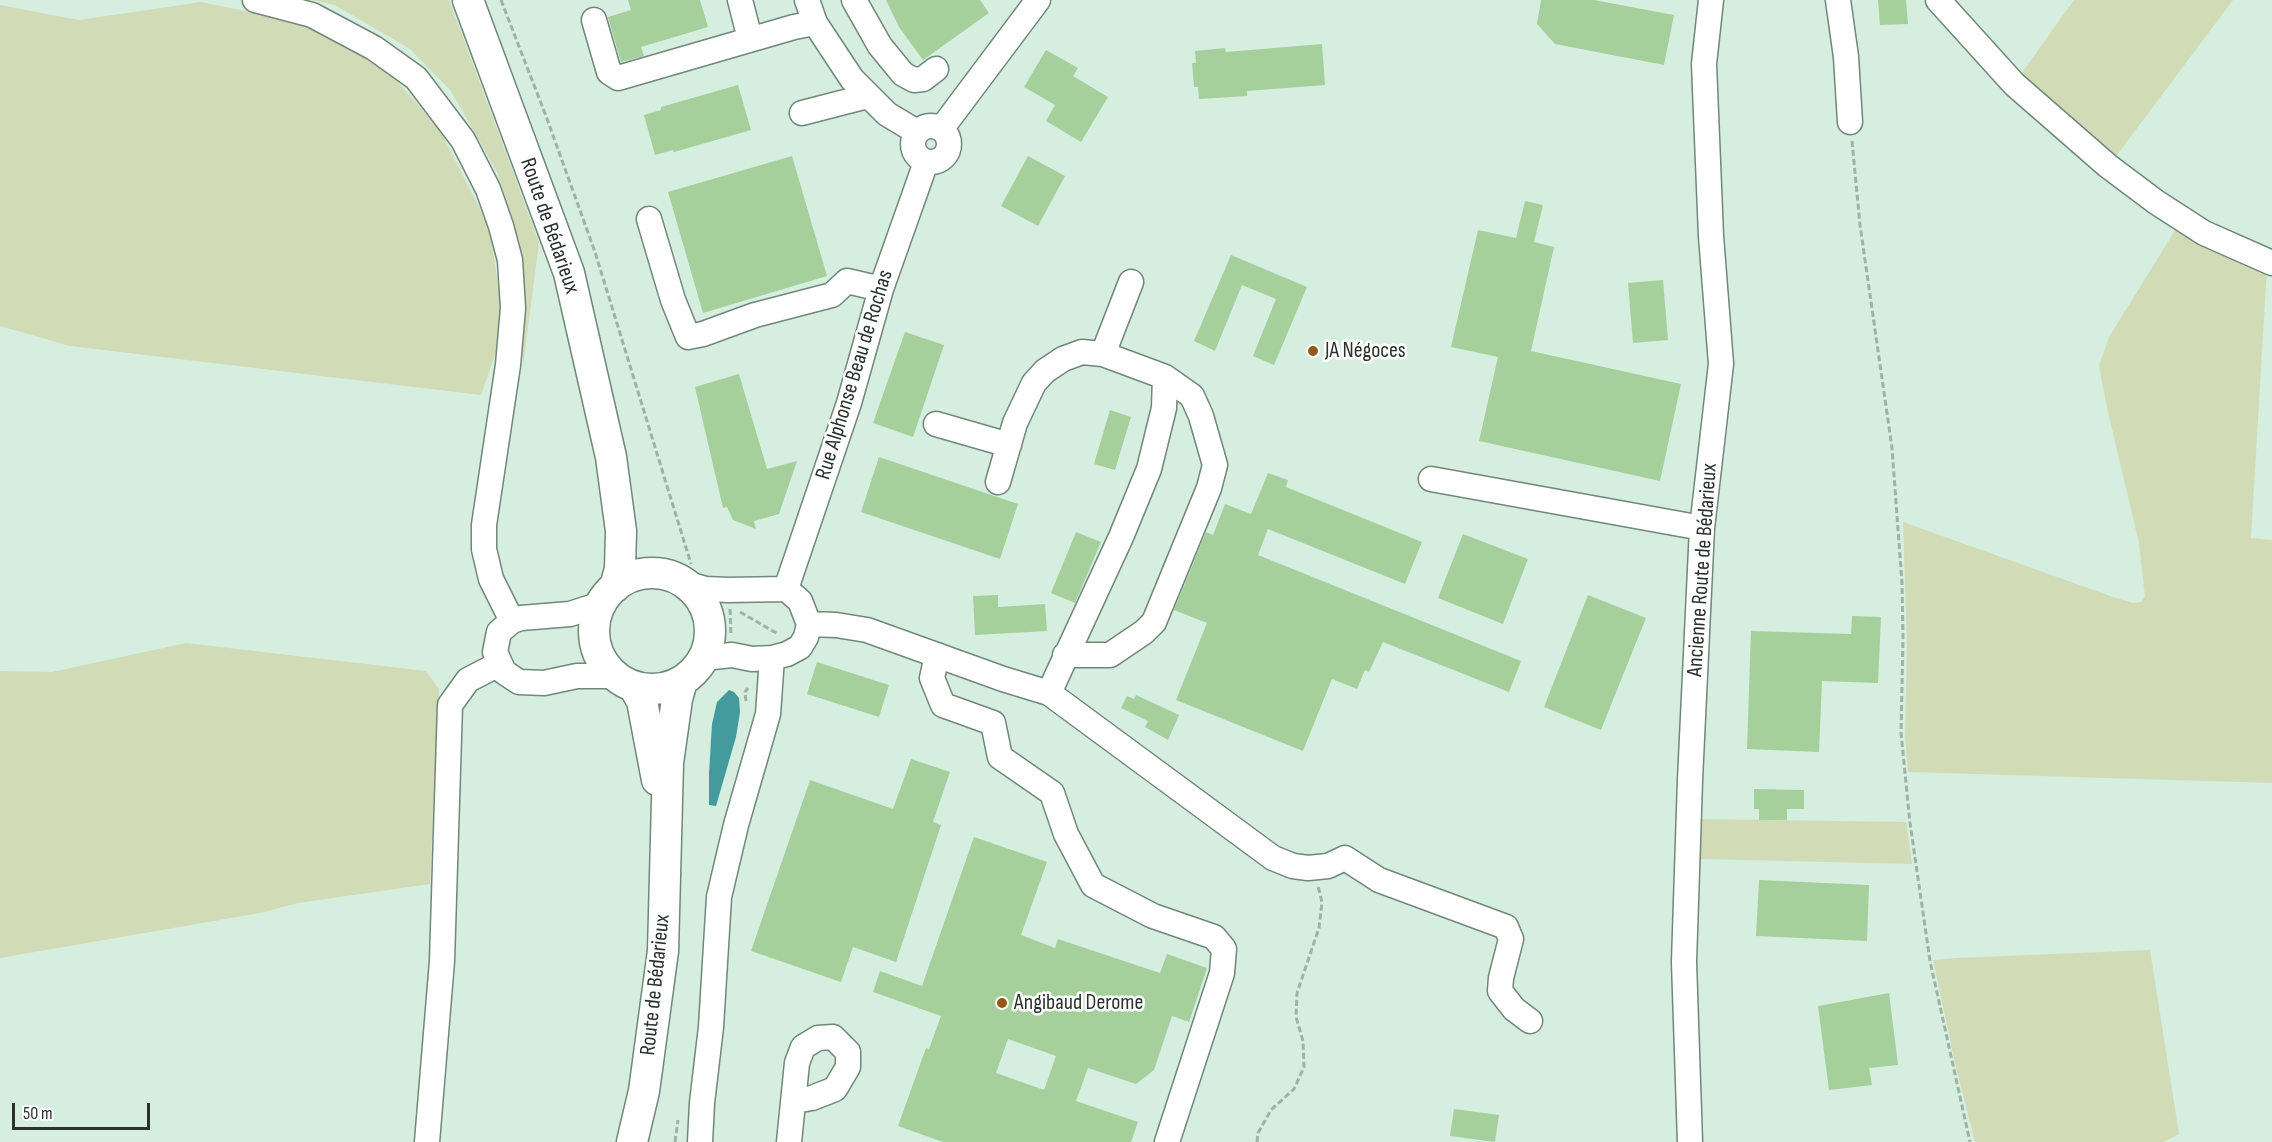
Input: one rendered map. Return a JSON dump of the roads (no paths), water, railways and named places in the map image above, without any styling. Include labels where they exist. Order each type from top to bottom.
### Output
[{"type":"main road","name":"Route de Bédarieux","points":[[468,0],[569,273],[611,457],[621,531],[620,569],[608,595]]},
{"type":"main road","name":"Route de Bédarieux","points":[[611,457],[643,552],[679,575]]},
{"type":"main road","points":[[644,574],[679,575],[696,594],[705,609],[710,625],[709,642],[703,658],[694,671],[681,681],[667,687],[650,689],[624,681],[603,664],[594,634],[595,618],[608,595],[629,578],[644,574]]},
{"type":"main road","name":"Route de Bédarieux","points":[[624,681],[642,701],[666,827]]},
{"type":"main road","name":"Route de Bédarieux","points":[[632,1142],[644,1091],[663,951],[668,763],[676,699],[681,681]]},
{"type":"street","points":[[255,0],[312,15],[374,48],[416,78],[463,140],[488,189],[510,260],[513,308],[508,365],[484,525],[484,549],[491,579],[512,621]]},
{"type":"street","points":[[740,0],[750,39]]},
{"type":"street","points":[[807,0],[815,23],[852,79],[887,114],[917,132]]},
{"type":"street","points":[[854,0],[880,46],[903,74],[914,80],[923,79],[936,69]]},
{"type":"street","points":[[942,128],[1038,0]]},
{"type":"street","name":"Ancienne Route de Bédarieux","points":[[1690,1142],[1684,962],[1690,780],[1702,528],[1721,364],[1711,236],[1704,64],[1711,0]]},
{"type":"street","points":[[1838,0],[1846,57],[1850,122]]},
{"type":"street","points":[[1938,0],[2014,84],[2108,166],[2156,202],[2204,233],[2272,263]]},
{"type":"street","points":[[594,20],[609,72],[618,78],[750,39],[815,23]]},
{"type":"street","points":[[802,113],[868,96]]},
{"type":"street","points":[[929,125],[942,128],[950,139],[948,152],[939,161],[926,162],[915,152],[913,145],[917,132],[929,125]]},
{"type":"street","name":"Rue Alphonse Beau de Rochas","points":[[786,589],[849,403],[881,289],[926,162]]},
{"type":"street","points":[[649,219],[673,300],[688,337],[703,334],[754,315],[832,295],[847,281],[881,289]]},
{"type":"street","points":[[1103,354],[1131,282]]},
{"type":"street","points":[[999,482],[1015,423],[1034,382],[1063,359],[1082,352],[1103,354],[1166,377],[1192,396],[1201,416],[1215,465],[1209,488],[1154,622],[1144,632],[1110,655],[1065,655]]},
{"type":"street","points":[[1049,693],[1121,537],[1149,469],[1164,408],[1166,377]]},
{"type":"street","points":[[936,424],[1009,445]]},
{"type":"street","points":[[1431,479],[1702,528]]},
{"type":"street","points":[[679,575],[706,589],[786,589],[800,600],[809,624],[807,637],[800,647],[772,658],[752,659],[732,655],[703,658]]},
{"type":"street","points":[[608,595],[570,614],[521,618],[512,621],[499,632],[495,652],[499,664],[510,678],[519,682],[544,683],[577,676],[624,681]]},
{"type":"street","points":[[809,624],[867,630],[1049,693],[1273,858],[1293,867],[1328,866],[1345,858],[1379,880],[1506,927],[1511,939],[1500,991],[1514,1009],[1530,1021]]},
{"type":"street","points":[[937,655],[932,678],[943,705],[993,723],[1000,757],[1052,793],[1066,834],[1093,885],[1153,916],[1214,937],[1224,949],[1222,973],[1167,1142]]},
{"type":"street","points":[[700,1142],[711,1027],[719,897],[736,825],[767,722],[772,658]]},
{"type":"street","points":[[427,1142],[442,961],[450,705],[468,680],[499,664]]},
{"type":"street","points":[[789,1142],[794,1101]]},
{"type":"water","points":[[729,690],[739,698],[740,712],[736,737],[716,806],[709,805],[712,724],[717,702]]},
{"type":"place","name":"JA Négoces","points":[[1313,351]]},
{"type":"place","name":"Angibaud Derome","points":[[1002,1003]]}]
